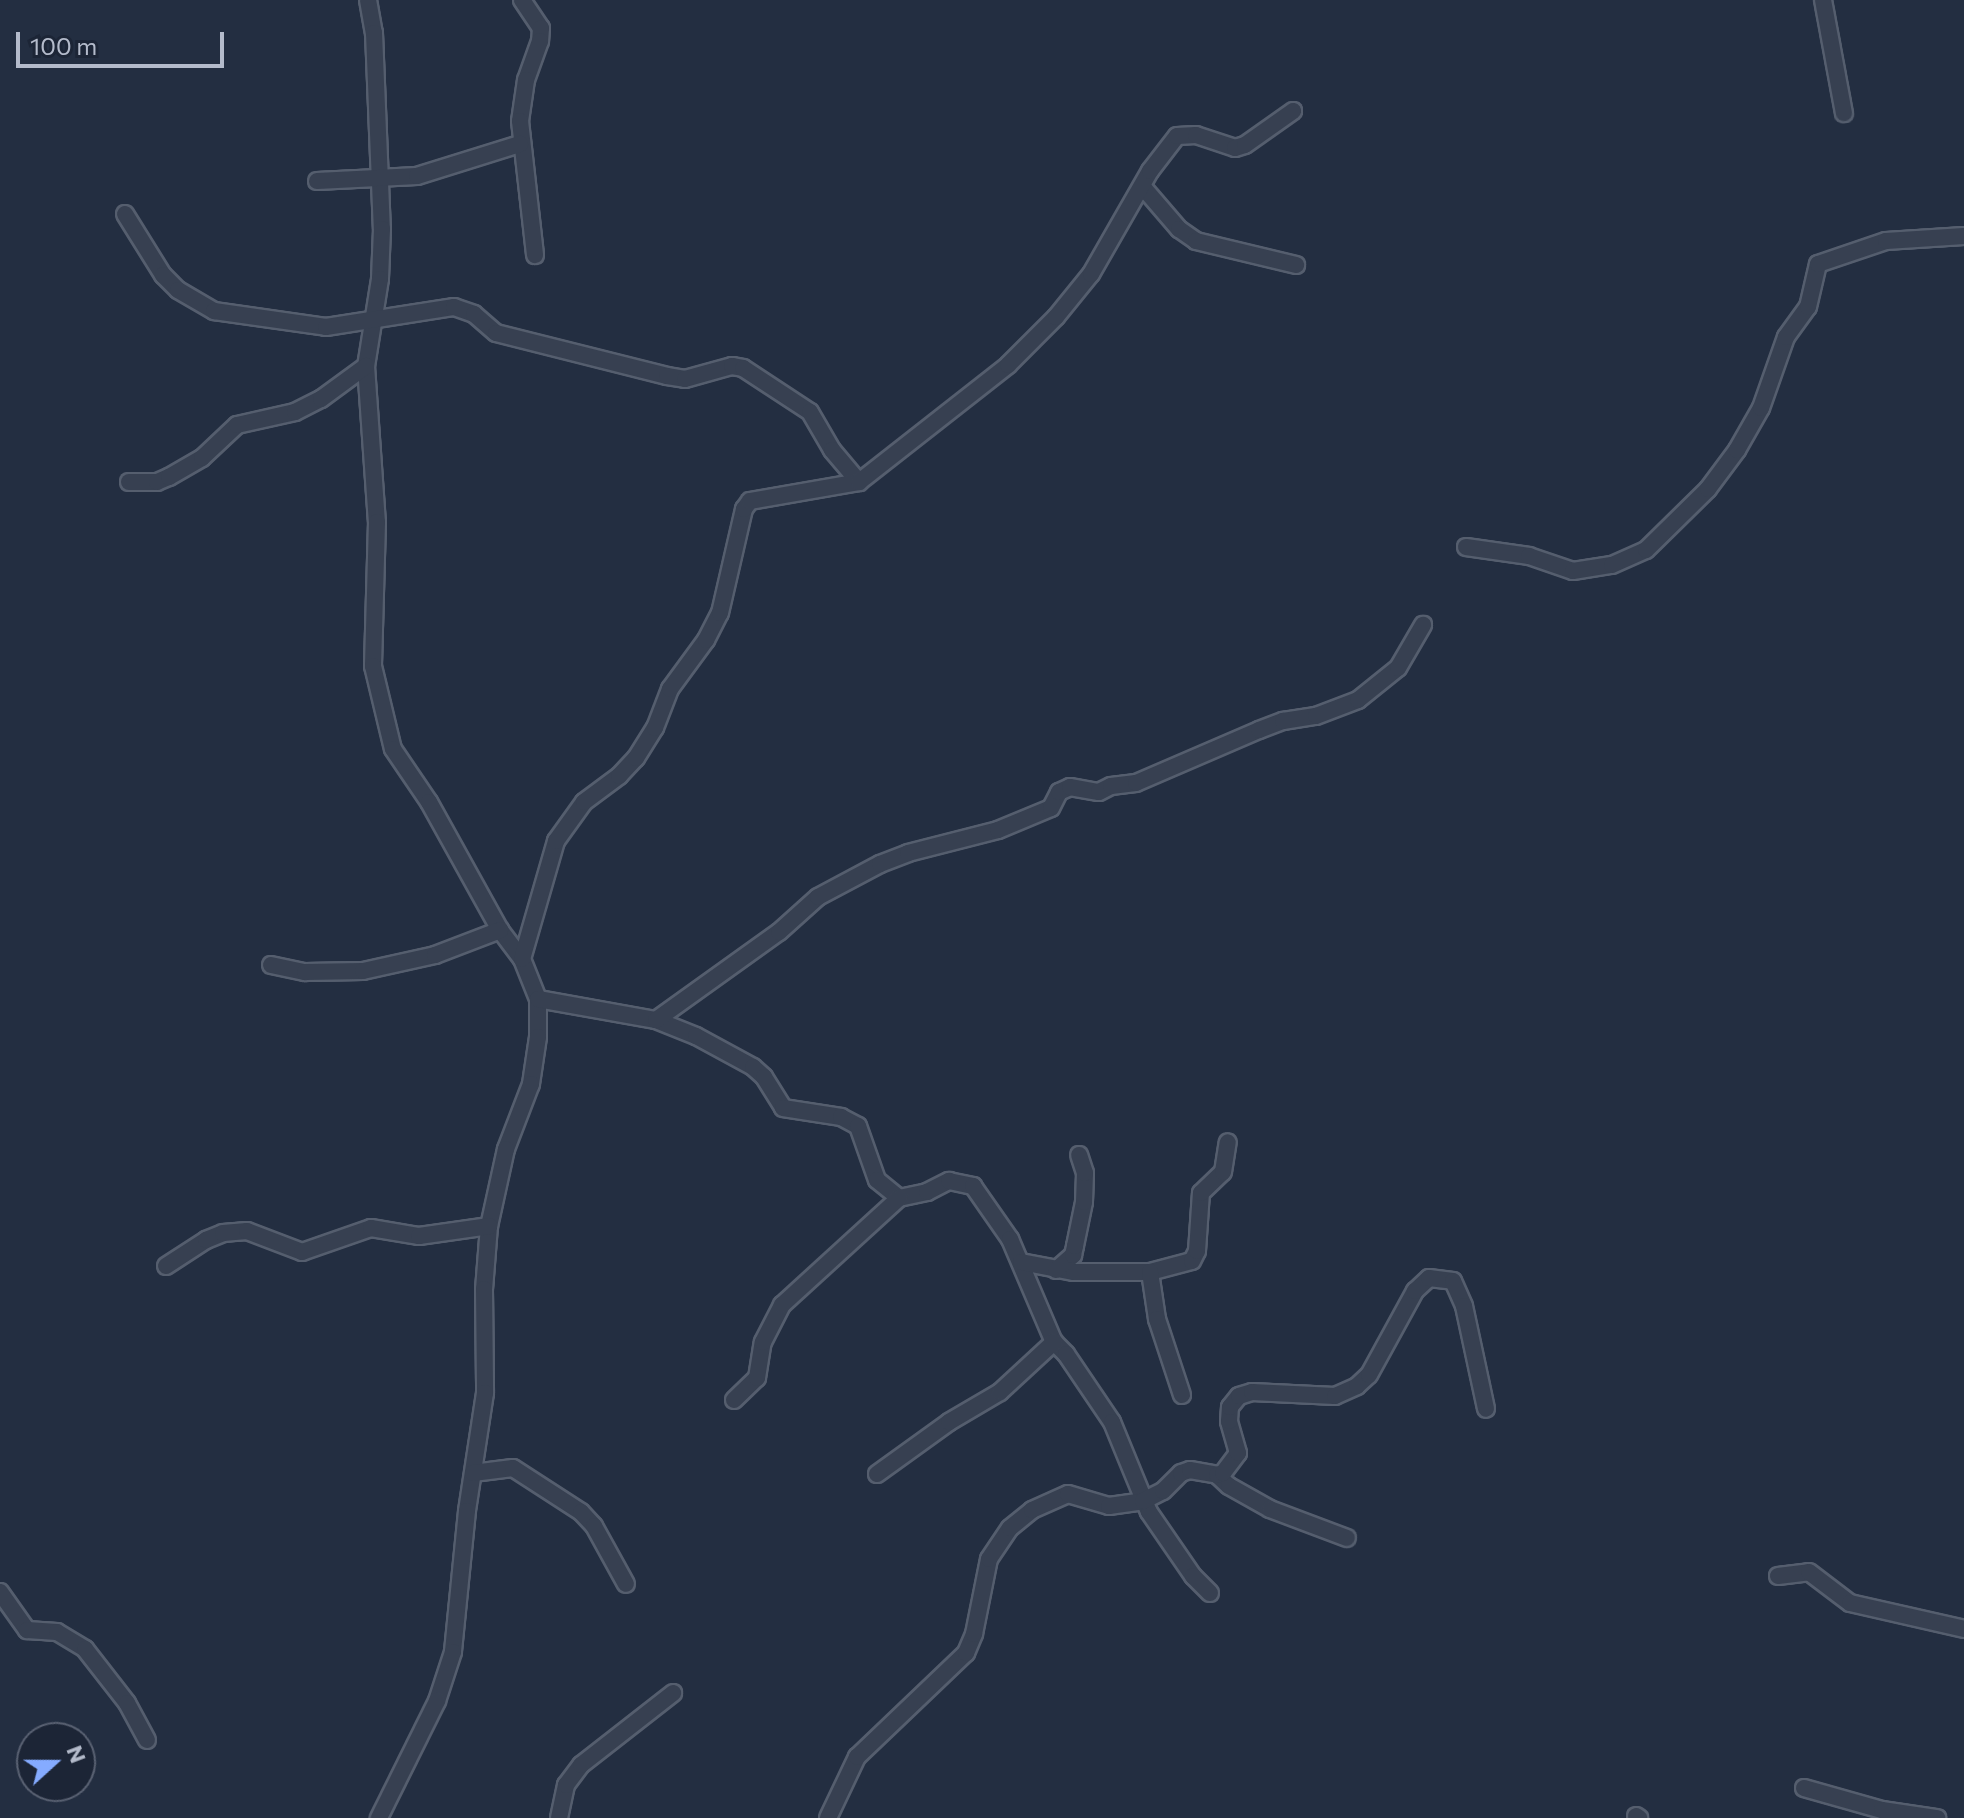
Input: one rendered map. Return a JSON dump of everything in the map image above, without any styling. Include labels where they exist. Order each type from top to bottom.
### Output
[{"type":"street","points":[[368,0],[374,33],[381,178],[380,279],[366,366],[377,522],[371,639],[386,729],[409,777],[429,802],[500,930],[522,959],[538,999],[538,1037],[531,1084],[506,1149],[489,1226],[484,1289],[485,1393],[453,1652],[437,1701],[379,1818]]},
{"type":"street","points":[[522,0],[541,28],[521,101],[520,144],[535,255]]},
{"type":"street","points":[[1823,0],[1844,113]]},
{"type":"street","points":[[522,959],[556,841],[584,802],[619,776],[636,758],[655,728],[670,689],[706,640],[720,613],[744,509],[759,498],[811,493],[859,482],[1008,365],[1056,317],[1091,274],[1142,186],[1177,136],[1196,135],[1235,148],[1245,145],[1293,111]]},
{"type":"street","points":[[317,181],[417,176],[520,144]]},
{"type":"street","points":[[1142,186],[1179,229],[1196,241],[1296,265]]},
{"type":"street","points":[[125,214],[163,275],[186,295],[214,311],[326,327],[454,307],[474,314],[496,333],[667,376],[685,379],[732,366],[743,368],[810,412],[832,450],[859,482]]},
{"type":"street","points":[[1466,547],[1529,556],[1573,571],[1612,565],[1646,550],[1708,489],[1737,450],[1761,408],[1786,337],[1808,307],[1818,264],[1886,241],[1964,236]]},
{"type":"street","points":[[129,482],[157,482],[169,477],[202,458],[237,425],[295,412],[321,399],[366,366]]},
{"type":"street","points":[[656,1020],[779,932],[818,897],[880,864],[908,853],[998,830],[1051,808],[1059,792],[1070,787],[1099,792],[1111,786],[1136,783],[1283,721],[1316,716],[1358,700],[1398,668],[1423,625]]},
{"type":"street","points":[[271,965],[305,972],[363,971],[435,955],[500,930]]},
{"type":"street","points":[[538,999],[656,1020],[688,1032],[753,1067],[788,1111],[823,1112],[858,1126],[877,1180],[899,1198]]},
{"type":"street","points":[[1021,1262],[1056,1270],[1150,1272],[1185,1264],[1196,1257],[1201,1193],[1223,1172],[1228,1142]]},
{"type":"street","points":[[1056,1270],[1073,1255],[1084,1202],[1085,1173],[1079,1155]]},
{"type":"street","points":[[734,1400],[757,1378],[763,1342],[782,1305],[899,1198],[927,1192],[949,1181],[973,1186],[987,1202],[1021,1262],[1054,1342],[1066,1354],[1112,1422],[1143,1501],[1193,1576],[1210,1593]]},
{"type":"street","points":[[166,1266],[206,1240],[223,1233],[247,1231],[302,1252],[316,1250],[354,1232],[371,1228],[419,1236],[489,1226]]},
{"type":"street","points":[[1150,1272],[1157,1319],[1182,1395]]},
{"type":"street","points":[[1217,1475],[1228,1469],[1238,1453],[1229,1421],[1230,1407],[1239,1396],[1252,1392],[1335,1396],[1357,1386],[1369,1375],[1415,1291],[1429,1278],[1453,1281],[1464,1306],[1486,1409]]},
{"type":"street","points":[[877,1474],[949,1422],[1000,1392],[1054,1342]]},
{"type":"street","points":[[473,1473],[513,1468],[581,1512],[594,1526],[626,1584]]},
{"type":"street","points":[[828,1818],[857,1757],[966,1653],[974,1634],[989,1559],[1010,1528],[1050,1499],[1068,1494],[1109,1506],[1143,1501],[1163,1491],[1181,1473],[1190,1470],[1217,1475],[1229,1486],[1270,1509],[1347,1538]]},
{"type":"street","points":[[1778,1576],[1809,1572],[1850,1603],[1964,1629]]},
{"type":"street","points":[[0,1592],[27,1630],[57,1632],[85,1649],[127,1703],[147,1740]]},
{"type":"street","points":[[559,1818],[566,1785],[581,1765],[673,1693]]},
{"type":"street","points":[[1804,1788],[1882,1814],[1937,1818]]}]
